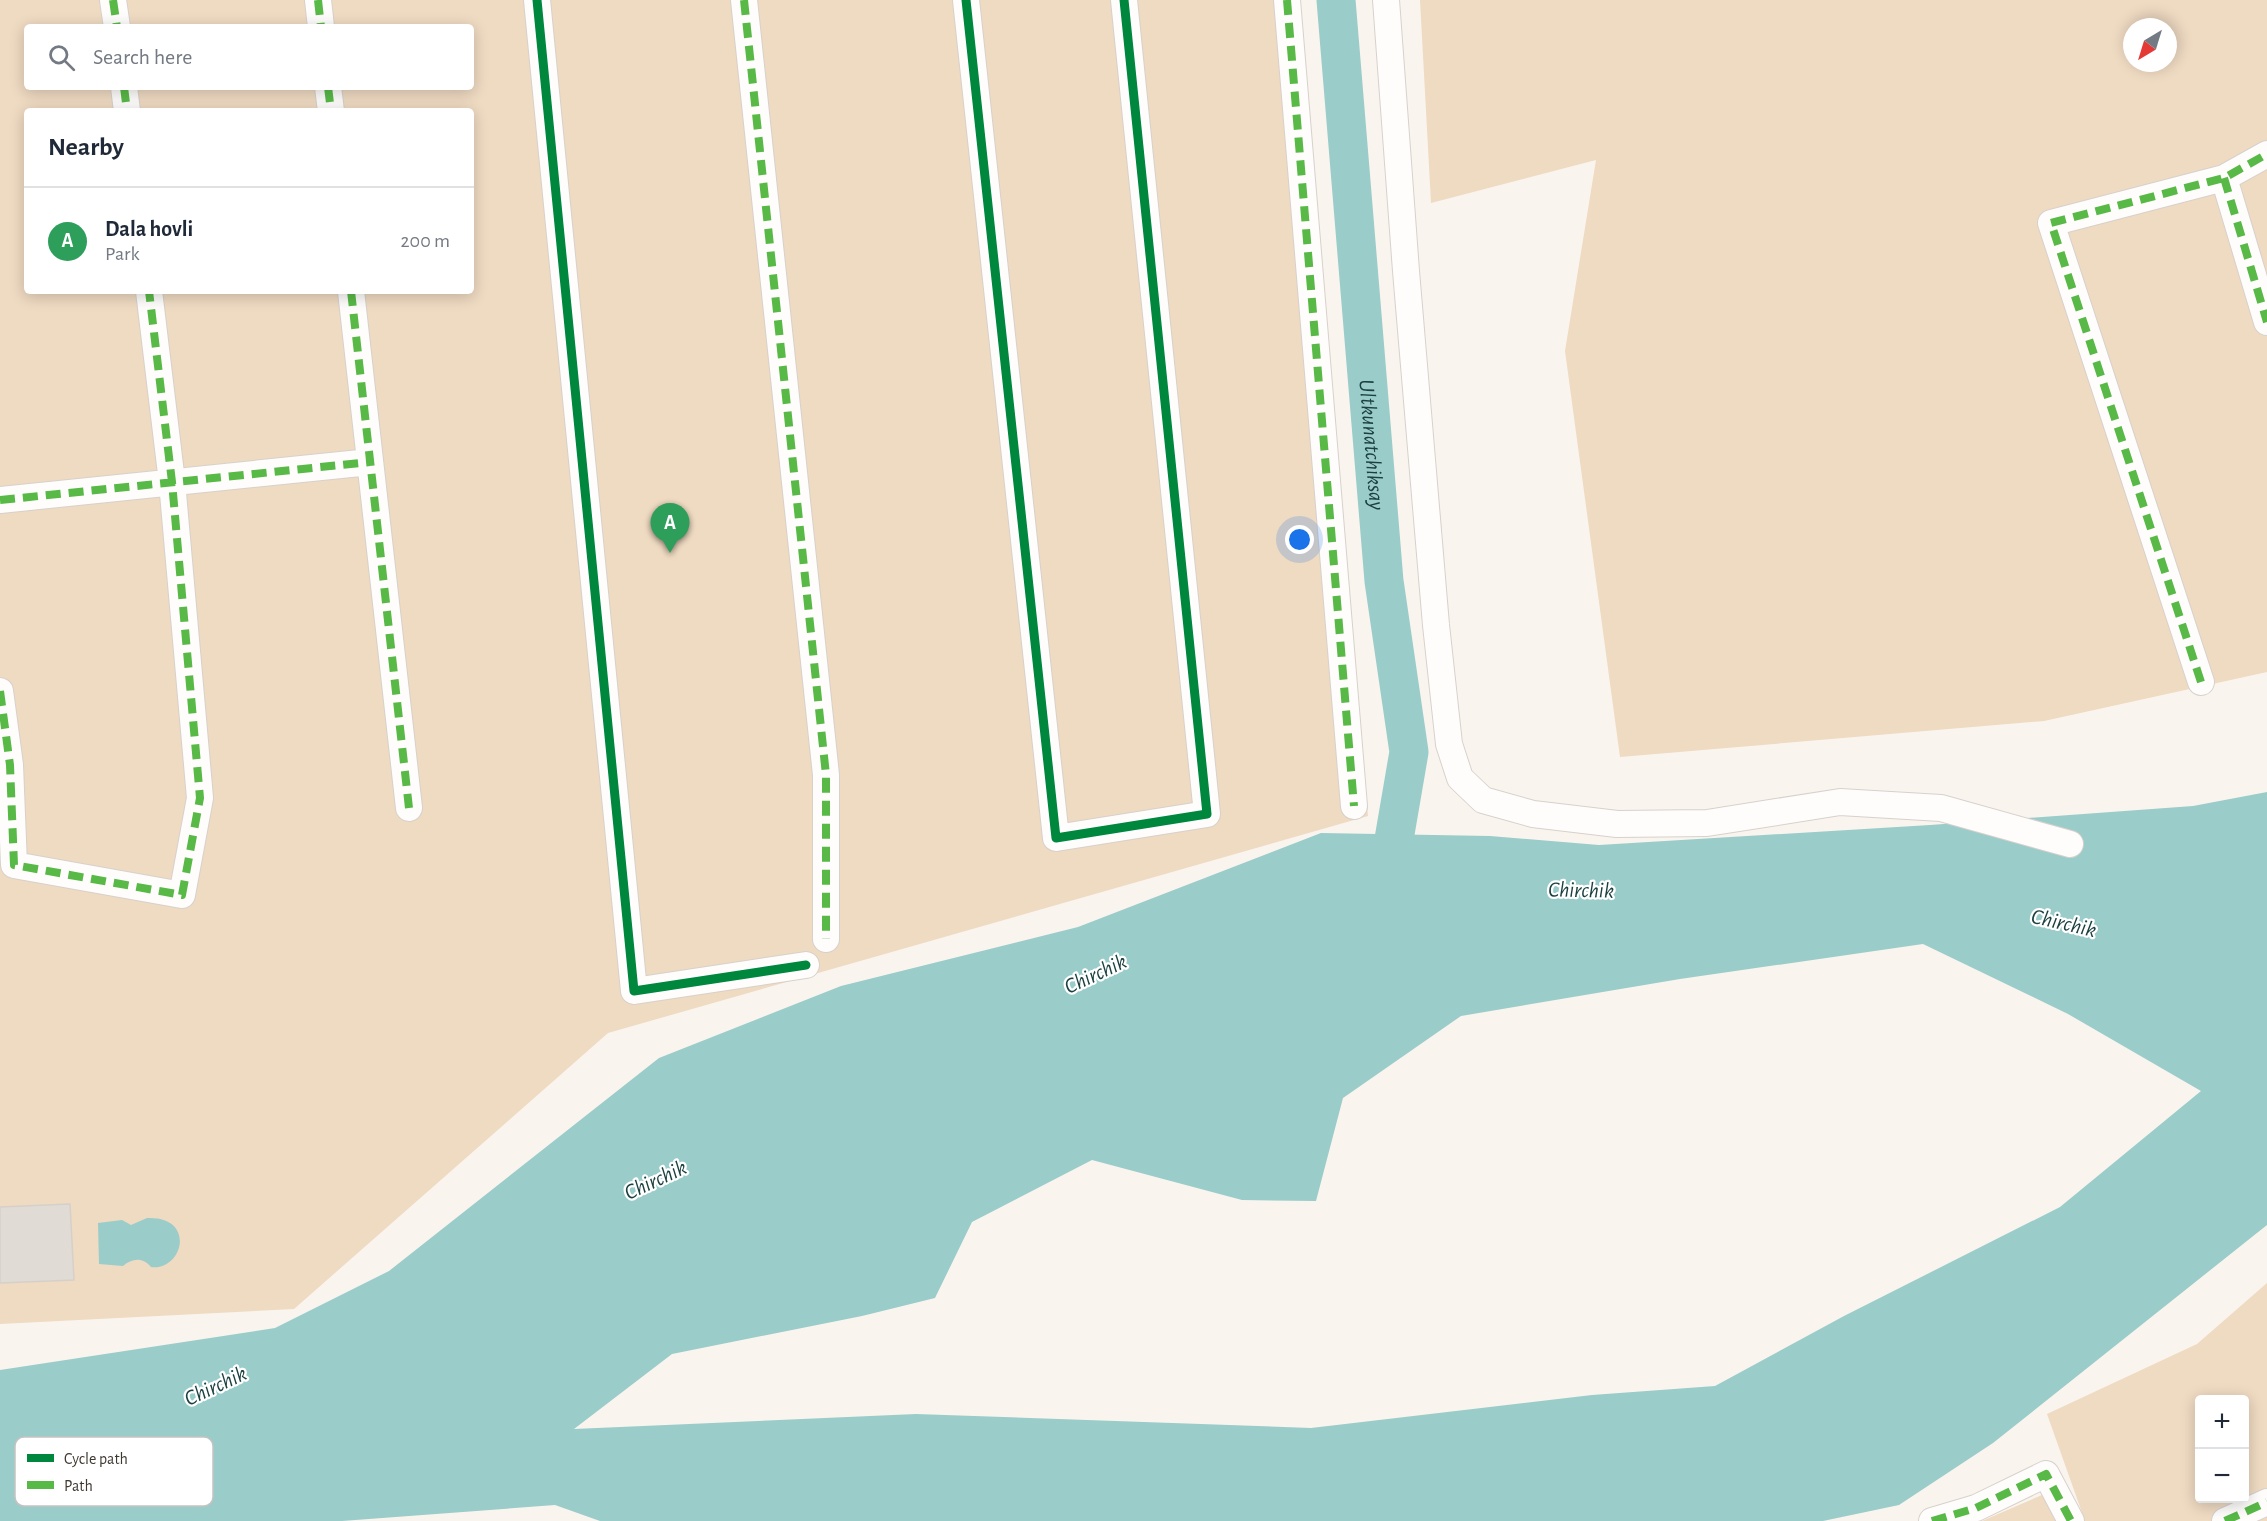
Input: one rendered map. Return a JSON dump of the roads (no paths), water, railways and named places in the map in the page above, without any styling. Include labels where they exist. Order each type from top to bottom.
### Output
[{"type":"street","points":[[114,0],[117,24]]},
{"type":"street","points":[[318,0],[321,24]]},
{"type":"street","points":[[537,0],[634,991],[806,965]]},
{"type":"street","points":[[744,0],[826,775],[826,939]]},
{"type":"street","points":[[966,0],[1056,837],[1207,814],[1124,0]]},
{"type":"street","points":[[1287,0],[1354,806]]},
{"type":"street","points":[[1386,0],[1436,625],[1449,744],[1460,778],[1483,800],[1533,814],[1617,824],[1707,823],[1840,802],[1941,808],[2070,844]]},
{"type":"street","points":[[124,90],[127,108]]},
{"type":"street","points":[[328,90],[331,108]]},
{"type":"street","points":[[2201,682],[2051,223],[2223,178],[2267,154]]},
{"type":"street","points":[[2223,178],[2267,322]]},
{"type":"street","points":[[0,691],[14,865],[182,895],[200,798],[172,482],[149,294]]},
{"type":"street","points":[[351,294],[409,808]]},
{"type":"street","points":[[0,500],[370,462]]},
{"type":"street","points":[[1932,1521],[1976,1508],[2046,1474],[2071,1521]]},
{"type":"street","points":[[2226,1521],[2267,1503]]},
{"type":"water","name":"Chirchik","points":[[2267,792],[2267,1225],[1993,1443],[1899,1505],[1823,1521],[600,1521],[555,1505],[342,1521],[0,1521],[0,1370],[275,1328],[389,1271],[659,1058],[841,986],[1078,927],[1321,833],[1490,836],[1599,845],[2193,806]],"holes":[[[1923,944],[2068,1014],[2201,1091],[2060,1207],[1844,1316],[1715,1386],[1592,1395],[1311,1428],[916,1414],[574,1429],[672,1354],[862,1316],[935,1298],[972,1222],[1092,1160],[1242,1200],[1316,1201],[1343,1098],[1461,1016],[1680,979]]]},
{"type":"water","points":[[147,1218],[163,1220],[173,1225],[179,1234],[180,1243],[171,1261],[162,1266],[151,1267],[137,1260],[130,1261],[123,1266],[99,1264],[98,1223],[122,1220],[131,1225]]},
{"type":"waterway","name":"Ultkunatchiksay","points":[[1336,0],[1384,581],[1409,752],[1386,886]]},
{"type":"place","name":"Dala hovli","points":[[670,553]]}]
